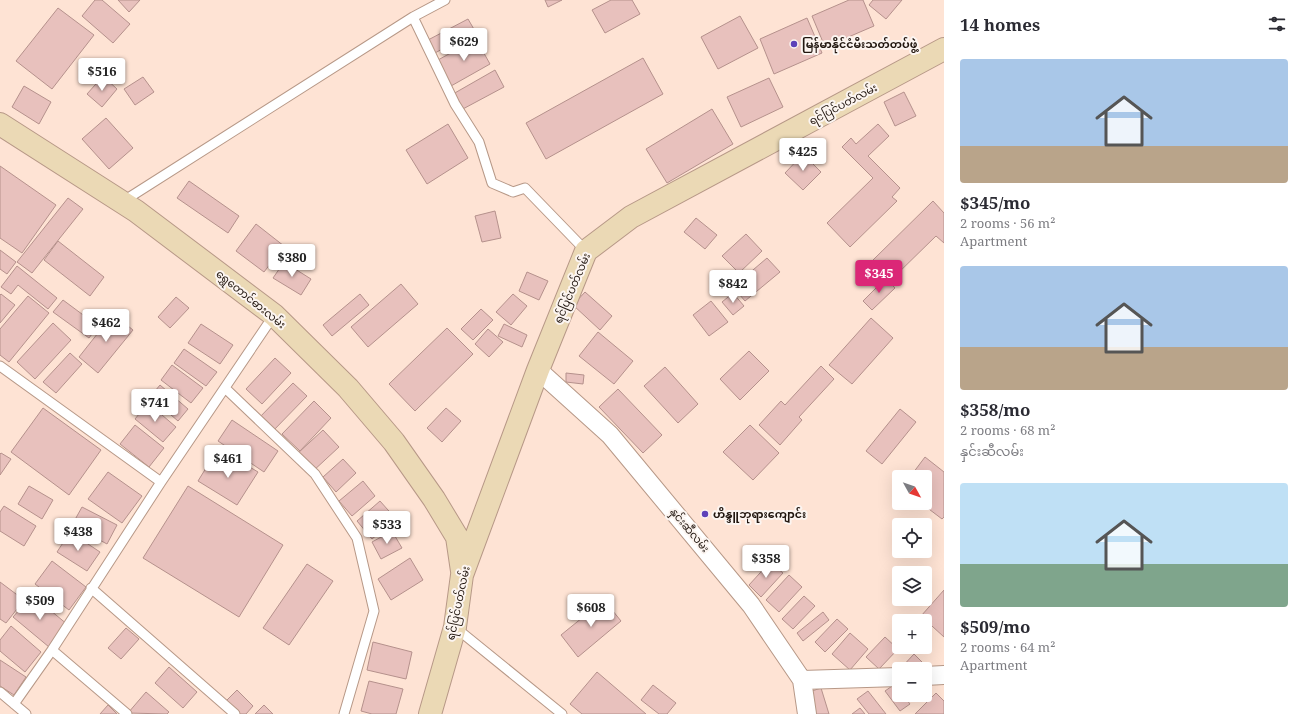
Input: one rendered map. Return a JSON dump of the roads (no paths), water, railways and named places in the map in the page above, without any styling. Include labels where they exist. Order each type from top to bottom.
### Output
[{"type":"street","name":"ရင်ပြင်ပတ်လမ်း","points":[[430,714],[455,627],[462,575],[538,370],[586,251],[631,217],[944,49]]},
{"type":"street","name":"ရွှေတောင်ဓားလမ်း","points":[[0,124],[122,202],[274,315],[348,388],[394,442],[434,499],[457,537],[462,575]]},
{"type":"street","name":"နှင်းဆီလမ်း","points":[[538,370],[610,435],[751,605],[802,680],[807,714]]},
{"type":"street","points":[[932,676],[944,675]]},
{"type":"street","points":[[802,680],[892,677]]},
{"type":"lane","points":[[122,202],[413,17],[445,0]]},
{"type":"lane","points":[[413,17],[455,104],[479,142],[492,183],[513,192],[525,188],[586,251]]},
{"type":"lane","points":[[14,704],[52,650],[161,482],[274,315]]},
{"type":"lane","points":[[0,366],[161,482]]},
{"type":"lane","points":[[225,388],[315,474],[357,538],[374,611],[344,714]]},
{"type":"lane","points":[[91,588],[225,711],[235,714]]},
{"type":"lane","points":[[455,627],[562,714]]},
{"type":"lane","points":[[52,650],[127,714]]},
{"type":"lane","points":[[0,692],[26,714]]},
{"type":"place","name":"မြန်မာနိုင်ငံမီးသတ်တပ်ဖွဲ့","points":[[794,44]]},
{"type":"place","name":"ဟိန္ဒူဘုရားကျောင်း","points":[[705,514]]}]
